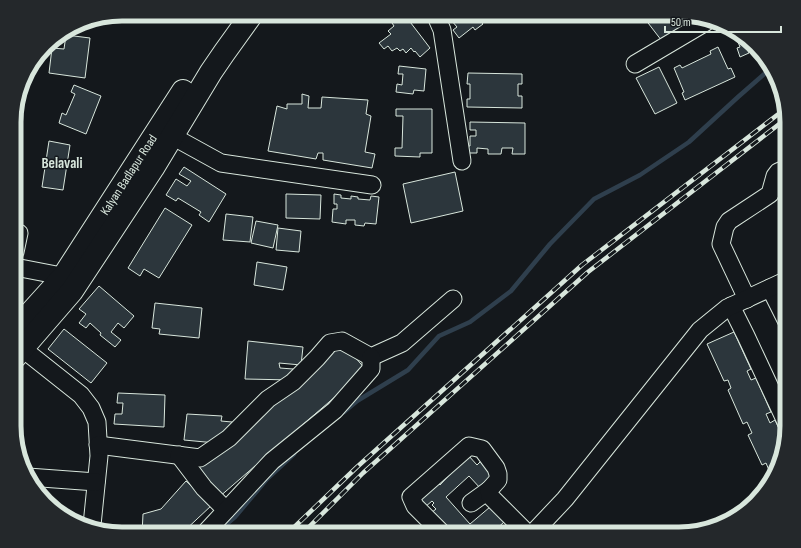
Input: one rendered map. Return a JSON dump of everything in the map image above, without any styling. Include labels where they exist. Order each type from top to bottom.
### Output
[{"type":"main road","name":"Kalyan Badlapur Road","points":[[21,343],[71,278],[124,197],[219,49],[231,21]]},
{"type":"main road","points":[[219,49],[245,21]]},
{"type":"street","points":[[438,21],[442,30],[462,161]]},
{"type":"street","points":[[635,64],[703,24]]},
{"type":"street","points":[[163,136],[222,163],[372,185]]},
{"type":"street","points":[[747,299],[721,244],[725,226],[729,221],[770,194],[775,176],[780,171]]},
{"type":"street","points":[[21,268],[71,278]]},
{"type":"street","points":[[539,527],[564,500],[700,330],[727,308],[780,283]]},
{"type":"street","points":[[770,288],[780,308]]},
{"type":"street","points":[[371,357],[402,343],[453,299]]},
{"type":"street","points":[[731,306],[780,409]]},
{"type":"street","points":[[98,446],[200,458],[228,438],[268,399],[293,382],[330,343],[342,341],[371,357]]},
{"type":"street","points":[[21,353],[80,395],[91,408],[97,422],[98,456],[92,523]]},
{"type":"street","points":[[210,527],[272,461],[334,410],[371,369],[371,357]]},
{"type":"street","points":[[436,527],[415,506],[411,497],[469,446],[482,449],[496,468],[498,474],[498,480],[489,490],[471,503]]},
{"type":"street","points":[[179,455],[204,488],[226,510]]},
{"type":"street","points":[[36,477],[96,482]]},
{"type":"street","points":[[489,490],[490,496],[521,527]]},
{"type":"building","points":[[391,21],[409,21],[430,48],[420,57],[411,48],[406,53],[403,49],[400,51],[397,48],[392,51],[388,46],[384,49],[379,43],[391,34],[388,31],[394,26]]},
{"type":"building","points":[[452,21],[481,21],[483,24],[475,30],[473,27],[459,38],[453,30],[457,27]]},
{"type":"building","points":[[647,21],[694,22],[665,45]]},
{"type":"building","points":[[71,36],[90,38],[85,78],[49,73],[52,49],[64,49],[65,39]]},
{"type":"building","points":[[737,40],[748,48],[747,49],[749,53],[740,57],[737,48],[740,47]]},
{"type":"building","points":[[718,47],[728,69],[731,68],[735,77],[685,100],[682,93],[684,92],[674,68],[680,65],[682,68],[711,54],[710,51]]},
{"type":"building","points":[[399,66],[426,69],[424,91],[414,90],[413,94],[396,92],[397,84],[402,85],[403,74],[398,74]]},
{"type":"building","points":[[659,67],[677,103],[655,114],[636,78]]},
{"type":"building","points":[[468,73],[522,74],[522,84],[518,84],[518,96],[522,96],[522,108],[467,107],[467,99],[470,99],[470,84],[467,84]]},
{"type":"building","points":[[74,85],[101,96],[86,134],[59,123],[62,113],[66,115],[75,94],[71,92]]},
{"type":"building","points":[[302,94],[309,96],[308,108],[321,108],[322,97],[368,100],[366,114],[371,116],[365,152],[375,154],[372,168],[323,160],[323,153],[318,153],[316,159],[268,151],[277,106],[287,109],[287,104],[302,104]]},
{"type":"building","points":[[396,109],[432,109],[432,153],[420,153],[420,157],[395,156],[395,148],[402,148],[403,116],[396,116]]},
{"type":"building","points":[[470,122],[525,123],[525,154],[512,154],[513,148],[502,148],[501,154],[488,154],[488,149],[477,148],[477,153],[465,153],[465,146],[470,146],[470,136],[476,136],[476,130],[470,130]]},
{"type":"building","points":[[49,141],[70,145],[63,190],[42,187]]},
{"type":"building","points":[[184,167],[226,194],[209,222],[199,215],[201,212],[178,198],[176,201],[166,195],[176,179],[187,186],[191,181],[179,174]]},
{"type":"building","points":[[455,172],[463,211],[411,223],[403,184]]},
{"type":"building","points":[[286,194],[321,195],[320,219],[286,218]]},
{"type":"building","points":[[334,194],[341,195],[341,198],[351,199],[351,196],[358,197],[358,199],[370,200],[371,196],[379,197],[376,224],[365,223],[364,226],[355,225],[355,220],[346,220],[346,224],[332,222],[333,209],[337,209],[337,204],[334,204]]},
{"type":"building","points":[[165,208],[192,225],[159,278],[144,269],[140,276],[128,268]]},
{"type":"building","points":[[226,214],[253,217],[250,242],[223,240]]},
{"type":"building","points":[[256,221],[278,225],[273,248],[251,243]]},
{"type":"building","points":[[278,228],[301,231],[299,252],[276,250]]},
{"type":"building","points":[[257,262],[287,267],[283,290],[254,285]]},
{"type":"building","points":[[99,286],[134,316],[124,328],[118,323],[111,332],[121,340],[115,347],[100,335],[101,333],[90,323],[86,328],[79,323],[86,314],[79,309]]},
{"type":"building","points":[[155,303],[202,308],[199,338],[159,334],[160,329],[152,328]]},
{"type":"building","points":[[64,329],[107,363],[91,383],[48,349]]},
{"type":"building","points":[[734,332],[751,369],[747,371],[751,380],[756,378],[771,412],[766,414],[770,423],[775,420],[780,431],[777,452],[769,470],[766,463],[762,465],[748,435],[752,433],[747,422],[743,424],[728,390],[731,388],[728,380],[724,381],[707,344]]},
{"type":"building","points":[[248,341],[303,347],[301,365],[279,363],[280,368],[293,369],[292,380],[245,379]]},
{"type":"building","points":[[343,343],[366,370],[218,498],[195,471]]},
{"type":"building","points":[[118,393],[165,395],[164,427],[114,424],[115,414],[122,414],[123,403],[117,403]]},
{"type":"building","points":[[187,414],[222,416],[221,421],[232,422],[234,428],[216,443],[184,440]]},
{"type":"building","points":[[468,455],[477,465],[481,461],[495,476],[481,489],[469,476],[446,497],[470,524],[490,507],[504,522],[499,527],[444,527],[431,513],[436,509],[432,505],[434,503],[432,501],[425,507],[417,498],[436,481],[440,485]]},
{"type":"building","points":[[186,481],[212,505],[188,527],[142,527],[143,514],[161,509]]},
{"type":"waterway","points":[[344,412],[357,401],[408,370],[439,336],[470,322],[511,291],[550,244],[594,199],[640,175],[689,142],[767,72]]},
{"type":"waterway","points":[[223,527],[235,517],[267,479],[294,454]]},
{"type":"railway","points":[[294,527],[357,467],[582,265],[780,113]]},
{"type":"railway","points":[[309,527],[363,473],[588,272],[780,123]]},
{"type":"district","name":"Belavali","points":[[62,163]]}]
